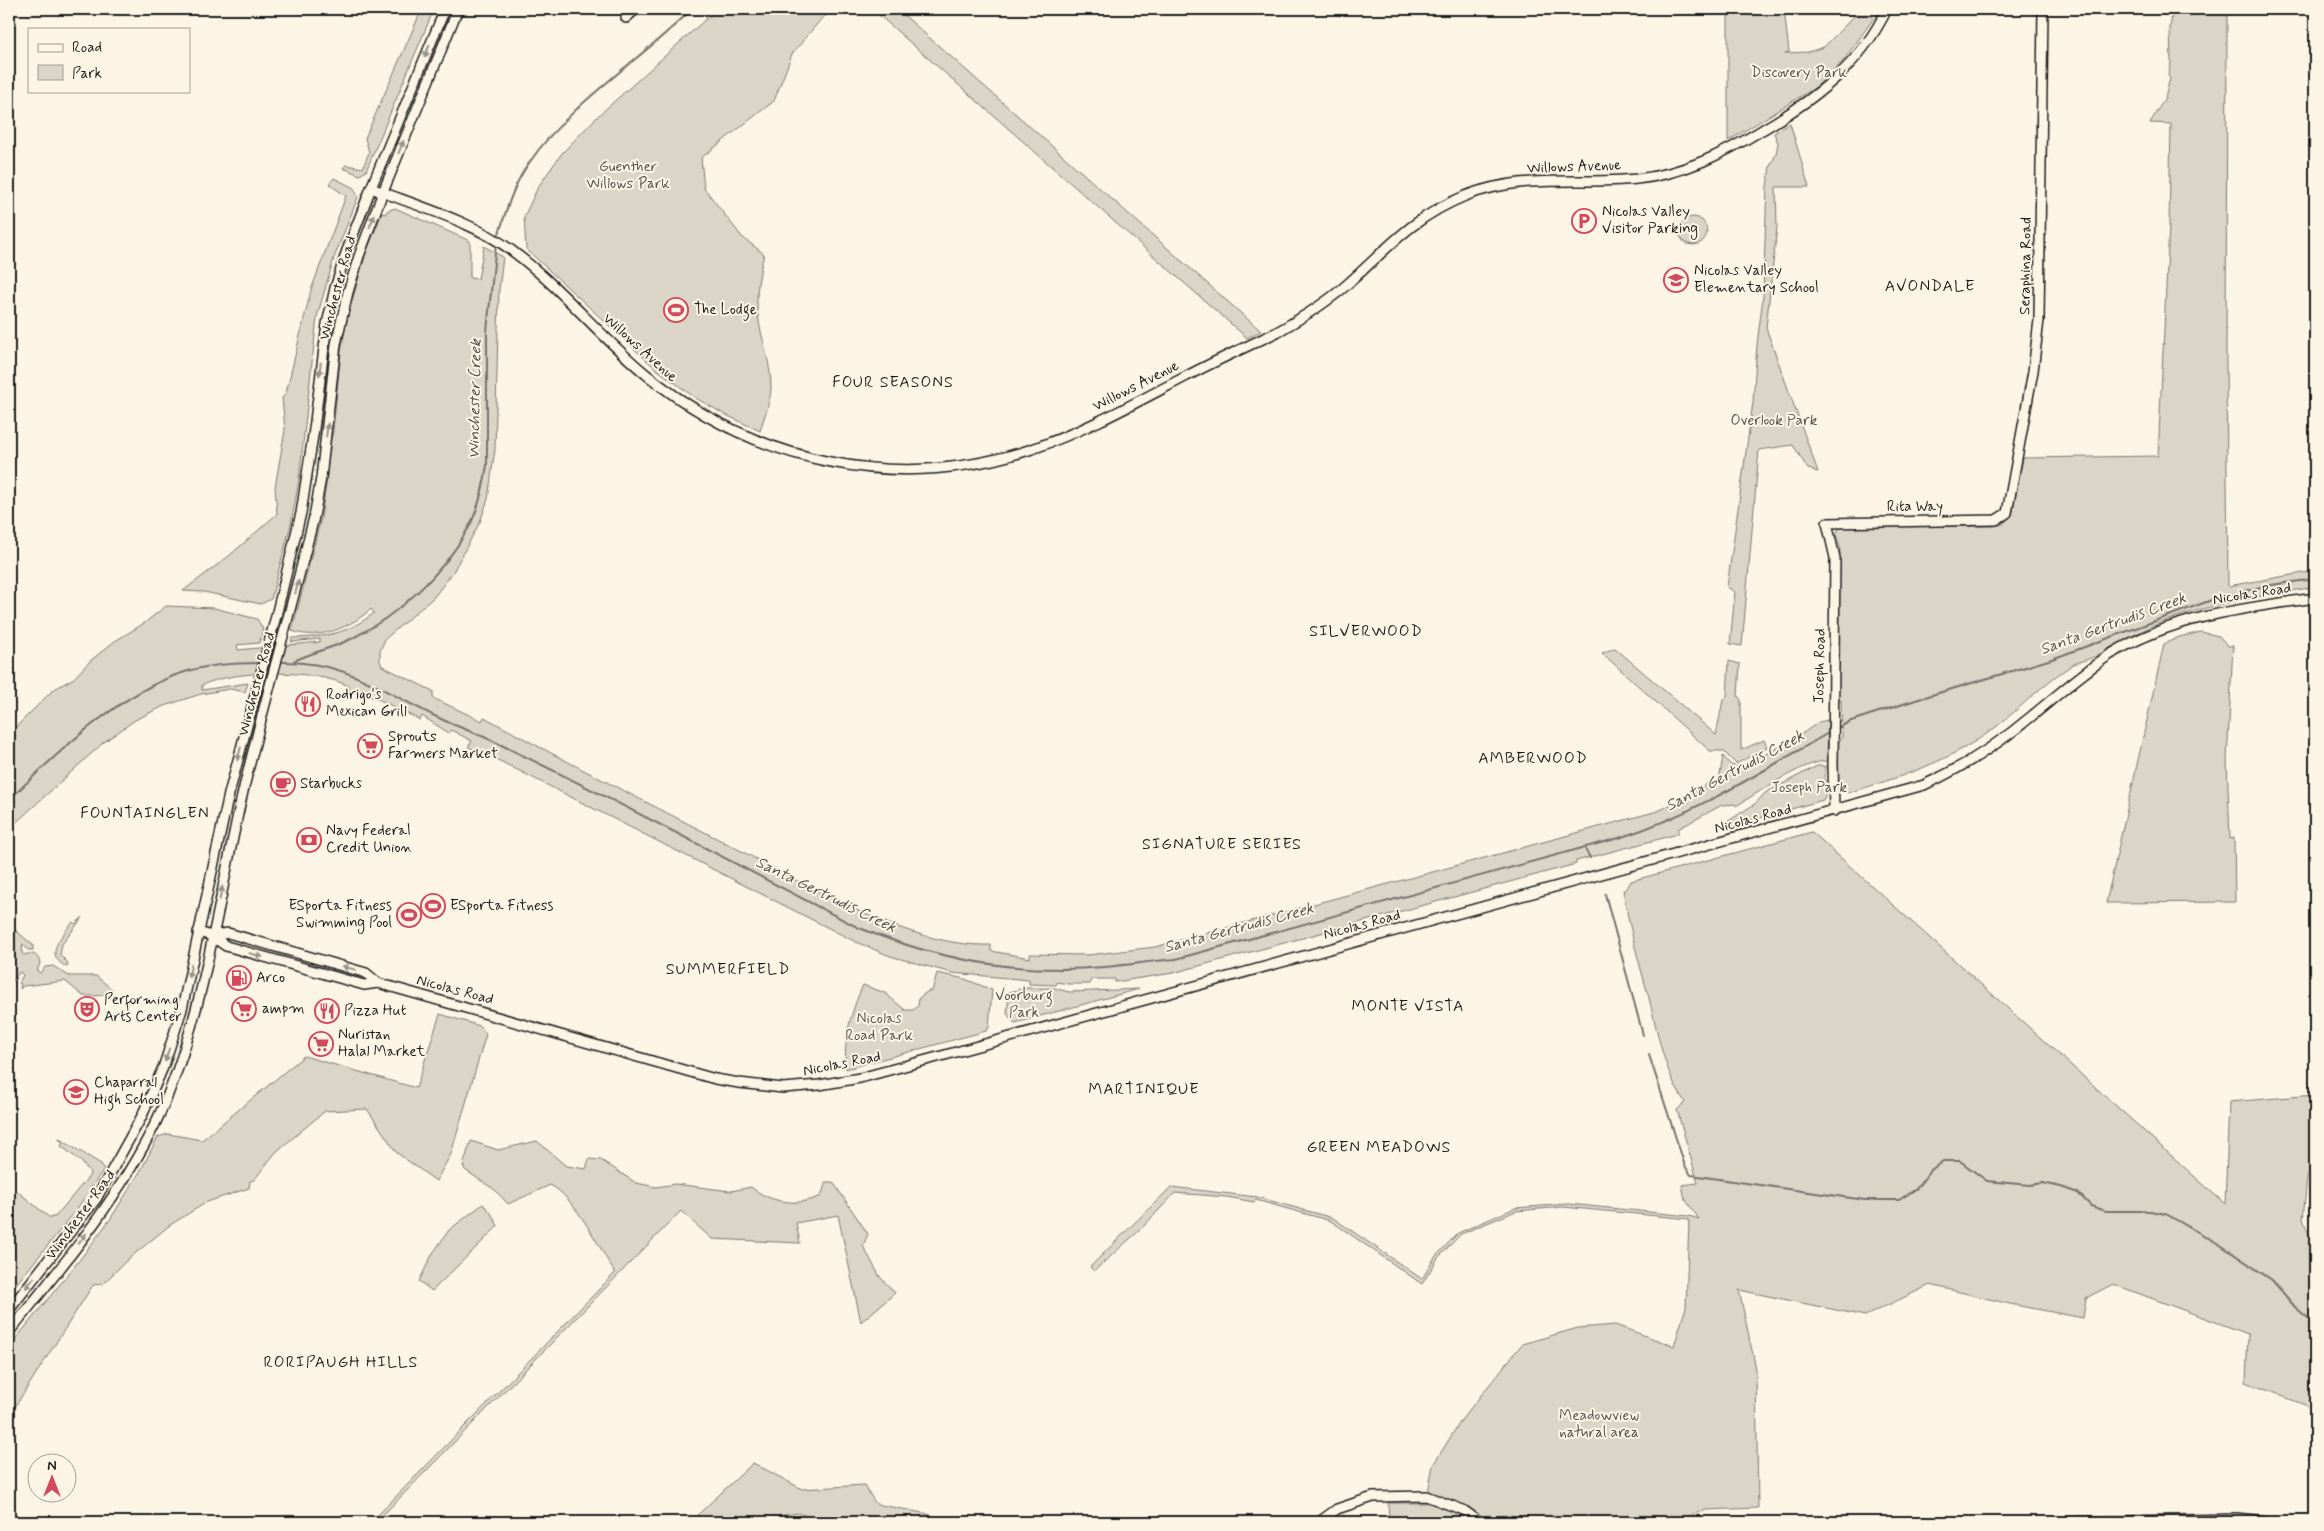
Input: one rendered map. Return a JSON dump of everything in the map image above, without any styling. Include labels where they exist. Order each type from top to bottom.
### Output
[{"type":"main road","name":"Winchester Road","points":[[9,1310],[96,1198],[142,1116],[164,1065],[182,1009],[228,794],[271,635],[305,494],[327,324],[339,273],[371,188],[444,9]]},
{"type":"main road","name":"Winchester Road","points":[[9,1332],[107,1207],[156,1122],[183,1053],[195,1011],[242,796],[285,634],[321,478],[339,328],[359,256],[383,192],[458,9]]},
{"type":"main road","points":[[626,18],[636,9]]},
{"type":"main road","name":"Willows Avenue","points":[[371,188],[484,233],[509,248],[549,282],[643,372],[680,400],[732,431],[790,453],[826,462],[864,468],[929,469],[973,465],[1030,450],[1078,431],[1277,332],[1326,302],[1383,249],[1414,224],[1466,196],[1507,184],[1528,181],[1619,180],[1658,175],[1690,167],[1720,154],[1777,122],[1819,94],[1843,72],[1865,46],[1887,9]]},
{"type":"main road","name":"Seraphina Road","points":[[2002,518],[2007,513],[2017,462],[2040,320],[2043,9]]},
{"type":"main road","name":"Rita Way","points":[[1827,523],[1996,520],[2002,518]]},
{"type":"main road","name":"Joseph Road","points":[[1827,523],[1835,558],[1834,811]]},
{"type":"main road","name":"Nicolas Road","points":[[198,932],[212,936],[226,946],[364,985],[378,983],[715,1079],[783,1088],[819,1085],[860,1078],[945,1055],[1924,785],[1949,774],[1993,746],[2092,667],[2112,654],[2152,634],[2213,614],[2315,598]]},
{"type":"main road","points":[[1319,1522],[1337,1509],[1374,1497],[1426,1496],[1464,1510],[1480,1522]]},
{"type":"main road","points":[[2070,1522],[2237,1519],[2266,1522]]},
{"type":"green space","points":[[422,9],[434,9],[366,171],[360,175],[343,168],[346,165],[363,168],[369,152],[365,138]]},
{"type":"green space","name":"Guenther Willows Park","points":[[717,9],[836,9],[822,18],[792,54],[774,101],[701,158],[704,188],[742,237],[764,254],[758,284],[757,307],[769,369],[771,392],[760,431],[694,397],[655,368],[526,249],[524,217],[538,187],[562,153],[598,116]]},
{"type":"green space","points":[[872,9],[897,9],[1261,331],[1247,338]]},
{"type":"green space","name":"Discovery Park","points":[[1728,9],[1784,9],[1789,52],[1785,53],[1808,52],[1824,47],[1861,9],[1874,18],[1844,60],[1816,87],[1728,141]]},
{"type":"green space","points":[[2173,9],[2227,9],[2226,363],[2228,586],[2315,571],[2315,587],[2211,607],[2150,627],[2096,656],[2069,667],[1992,730],[1958,751],[1904,775],[1847,793],[1842,792],[1837,787],[1837,745],[1842,737],[1841,700],[1837,702],[1840,547],[1836,534],[1840,527],[1994,526],[2003,524],[2012,515],[2023,458],[2158,456],[2169,225],[2171,124],[2150,123],[2165,98],[2170,78],[2168,76],[2171,62],[2170,28]]},
{"type":"green space","name":"Overlook Park","points":[[1790,123],[1809,187],[1776,187],[1777,227],[1766,328],[1818,472],[1808,469],[1793,445],[1759,450],[1742,646],[1730,644],[1735,592],[1727,587],[1753,402],[1757,344],[1763,297],[1767,186],[1770,166],[1776,154],[1778,143],[1774,133]]},
{"type":"green space","points":[[334,178],[354,188],[358,197],[334,258],[317,317],[299,480],[291,524],[271,599],[261,604],[204,592],[183,591],[229,556],[277,514],[275,487],[285,430],[282,398],[286,393],[311,290],[346,196],[329,184]]},
{"type":"green space","points":[[395,208],[470,241],[470,278],[478,279],[484,246],[503,257],[499,290],[495,449],[488,499],[480,522],[453,572],[434,597],[385,639],[380,651],[382,666],[433,691],[433,698],[482,721],[484,717],[818,891],[888,923],[924,935],[958,943],[991,945],[991,951],[1030,958],[1030,954],[1088,955],[1155,947],[1658,811],[1694,793],[1711,781],[1719,781],[1723,756],[1731,765],[1740,768],[1796,738],[1819,722],[1828,720],[1827,761],[1817,762],[1793,772],[1736,806],[1735,804],[1722,805],[1678,829],[1678,834],[1576,861],[1576,864],[1173,973],[1115,982],[1115,979],[1091,979],[1090,984],[1057,982],[1056,985],[1029,984],[1029,980],[952,973],[890,956],[856,942],[488,755],[468,747],[472,741],[451,730],[449,733],[422,716],[420,720],[378,699],[349,690],[349,686],[316,676],[276,673],[255,674],[235,676],[202,685],[202,690],[248,683],[245,692],[230,689],[201,694],[164,706],[135,720],[104,742],[9,829],[9,734],[53,690],[74,678],[90,661],[115,641],[143,624],[166,606],[214,608],[257,619],[263,629],[259,643],[237,645],[238,650],[320,642],[320,639],[291,642],[292,638],[315,637],[345,630],[355,626],[374,613],[371,609],[344,627],[324,633],[302,634],[292,631],[321,518],[327,479],[321,478],[333,431],[341,351],[348,315],[366,253],[382,213],[385,214],[387,211]]},
{"type":"green space","points":[[1693,217],[1703,221],[1707,231],[1703,241],[1693,245],[1683,241],[1679,231],[1683,221]]},
{"type":"green space","points":[[2201,632],[2219,636],[2228,646],[2233,646],[2227,760],[2230,839],[2234,838],[2235,902],[2106,903],[2164,644],[2179,637]]},
{"type":"green space","points":[[1615,648],[1716,735],[1723,700],[1727,696],[1729,661],[1740,664],[1738,696],[1741,700],[1741,750],[1764,740],[1767,747],[1736,764],[1723,751],[1710,751],[1602,653]]},
{"type":"green space","name":"Joseph Park","points":[[1817,766],[1825,766],[1825,796],[1823,800],[1724,828],[1724,824],[1756,803],[1765,793]]},
{"type":"green space","name":"Meadowview natural area","points":[[1812,832],[2225,1204],[2229,1102],[2315,1095],[2315,1158],[2307,1178],[2303,1219],[2315,1251],[2315,1409],[2246,1382],[2248,1334],[2113,1284],[2086,1298],[2083,1318],[2010,1304],[1930,1285],[1865,1316],[1739,1290],[1756,1369],[1758,1508],[1704,1510],[1676,1522],[1389,1522],[1388,1503],[1426,1503],[1433,1465],[1462,1419],[1522,1344],[1578,1328],[1615,1325],[1674,1346],[1686,1307],[1689,1219],[1563,1207],[1516,1211],[1461,1234],[1438,1258],[1422,1284],[1331,1221],[1256,1200],[1254,1202],[1227,1197],[1175,1193],[1140,1230],[1094,1271],[1090,1267],[1171,1187],[1257,1197],[1333,1218],[1422,1279],[1435,1257],[1458,1233],[1515,1208],[1569,1204],[1689,1216],[1699,1219],[1685,1199],[1682,1185],[1698,1183],[1677,1110],[1685,1102],[1672,1078],[1663,1052],[1628,918],[1623,890],[1626,890],[1631,881]]},
{"type":"green space","points":[[83,917],[62,944],[60,955],[68,963],[67,967],[56,957],[56,945],[73,922],[75,924]]},
{"type":"green space","points":[[9,925],[33,945],[33,950],[28,950],[23,944],[22,953],[24,955],[32,954],[36,956],[40,963],[37,971],[40,973],[45,967],[53,966],[69,976],[96,976],[113,990],[102,995],[83,996],[65,981],[23,986],[20,989],[21,984],[19,983],[23,975],[20,972],[9,985]]},
{"type":"green space","name":"Nicolas Road Park","points":[[937,973],[965,979],[992,990],[989,1028],[986,1031],[846,1069],[845,1058],[849,1026],[863,985],[885,993],[905,1010],[913,1010],[918,1006],[919,998],[928,991],[932,991]]},
{"type":"green space","name":"Voorburg Park","points":[[1026,988],[1054,988],[1069,992],[1139,989],[1015,1023],[1007,1014],[1009,992]]},
{"type":"green space","points":[[440,1014],[480,1026],[486,1034],[451,1154],[436,1181],[397,1153],[367,1109],[325,1111],[276,1152],[254,1180],[250,1181],[249,1188],[207,1202],[170,1225],[127,1260],[103,1284],[93,1285],[9,1416],[9,1347],[111,1218],[141,1170],[158,1137],[168,1134],[202,1140],[304,1056],[416,1088]]},
{"type":"green space","points":[[58,1138],[101,1164],[104,1169],[74,1213],[9,1293],[9,1188],[12,1187],[14,1191],[17,1191],[50,1218],[56,1216],[90,1175],[89,1170],[83,1163],[61,1146],[63,1143]]},
{"type":"green space","points":[[471,1141],[498,1150],[537,1141],[566,1166],[586,1169],[589,1159],[601,1160],[636,1183],[656,1187],[675,1184],[731,1191],[751,1187],[767,1197],[785,1202],[803,1201],[821,1196],[826,1182],[833,1182],[868,1234],[863,1246],[880,1277],[895,1293],[861,1322],[838,1215],[796,1223],[800,1243],[712,1239],[681,1211],[381,1517],[385,1522],[371,1522],[615,1273],[586,1224],[559,1191],[550,1185],[508,1204],[495,1190],[465,1170],[463,1165]]},
{"type":"green space","points":[[483,1204],[491,1213],[498,1226],[432,1291],[419,1281],[433,1253],[449,1230]]},
{"type":"green space","points":[[753,1463],[802,1489],[864,1485],[876,1504],[928,1514],[945,1522],[828,1522],[797,1513],[743,1522],[690,1522]]},
{"type":"waterway","points":[[498,237],[510,198],[523,171],[545,141],[585,102],[692,9]]},
{"type":"waterway","name":"Winchester Creek","points":[[294,661],[351,639],[386,618],[403,605],[433,577],[469,527],[481,496],[487,465],[487,331],[496,243]]},
{"type":"waterway","name":"Santa Gertrudis Creek","points":[[1836,729],[1851,721],[1925,697],[2052,659],[2209,601],[2264,586],[2315,579]]},
{"type":"waterway","name":"Santa Gertrudis Creek","points":[[280,662],[325,666],[364,680],[441,719],[493,741],[585,786],[857,927],[917,948],[947,956],[978,962],[1041,969],[1104,967],[1176,959],[1619,838],[1674,817],[1727,791],[1830,732]]},
{"type":"waterway","name":"Santa Gertrudis Creek","points":[[9,800],[92,725],[139,693],[163,680],[188,671],[224,664],[260,663]]},
{"type":"waterway","points":[[1584,847],[1590,858]]},
{"type":"waterway","points":[[1605,894],[1643,1035]]},
{"type":"waterway","points":[[1649,1055],[1685,1166],[1691,1175],[1865,1200],[1899,1200],[1916,1189],[1931,1170],[1943,1161],[1960,1161],[1987,1181],[2030,1185],[2043,1183],[2078,1193],[2091,1206],[2106,1211],[2150,1211],[2166,1214],[2219,1244],[2272,1280],[2295,1307],[2315,1324]]},
{"type":"place","name":"Nicolas Valley Visitor Parking","points":[[1584,221]]},
{"type":"place","name":"Nicolas Valley Elementary School","points":[[1676,280]]},
{"type":"place","name":"The Lodge","points":[[676,310]]},
{"type":"place","name":"Rodrigo's Mexican Grill","points":[[308,704]]},
{"type":"place","name":"Sprouts Farmers Market","points":[[370,746]]},
{"type":"place","name":"Starbucks","points":[[283,784]]},
{"type":"place","name":"Navy Federal Credit Union","points":[[309,840]]},
{"type":"place","name":"ESporta Fitness","points":[[433,906]]},
{"type":"place","name":"ESporta Fitness Swimming Pool","points":[[409,915]]},
{"type":"place","name":"Arco","points":[[239,978]]},
{"type":"place","name":"Performing Arts Center","points":[[87,1009]]},
{"type":"place","name":"ampm","points":[[244,1009]]},
{"type":"place","name":"Pizza Hut","points":[[327,1011]]},
{"type":"place","name":"Nuristan Halal Market","points":[[321,1044]]},
{"type":"place","name":"Chaparral High School","points":[[76,1092]]},
{"type":"district","name":"AVONDALE","points":[[1930,286]]},
{"type":"district","name":"FOUR SEASONS","points":[[893,382]]},
{"type":"district","name":"SILVERWOOD","points":[[1366,631]]},
{"type":"district","name":"AMBERWOOD","points":[[1533,758]]},
{"type":"district","name":"FOUNTAINGLEN","points":[[145,813]]},
{"type":"district","name":"SIGNATURE SERIES","points":[[1222,844]]},
{"type":"district","name":"SUMMERFIELD","points":[[728,969]]},
{"type":"district","name":"MONTE VISTA","points":[[1408,1006]]},
{"type":"district","name":"MARTINIQUE","points":[[1144,1089]]},
{"type":"district","name":"GREEN MEADOWS","points":[[1379,1147]]},
{"type":"district","name":"RORIPAUGH HILLS","points":[[341,1362]]}]
